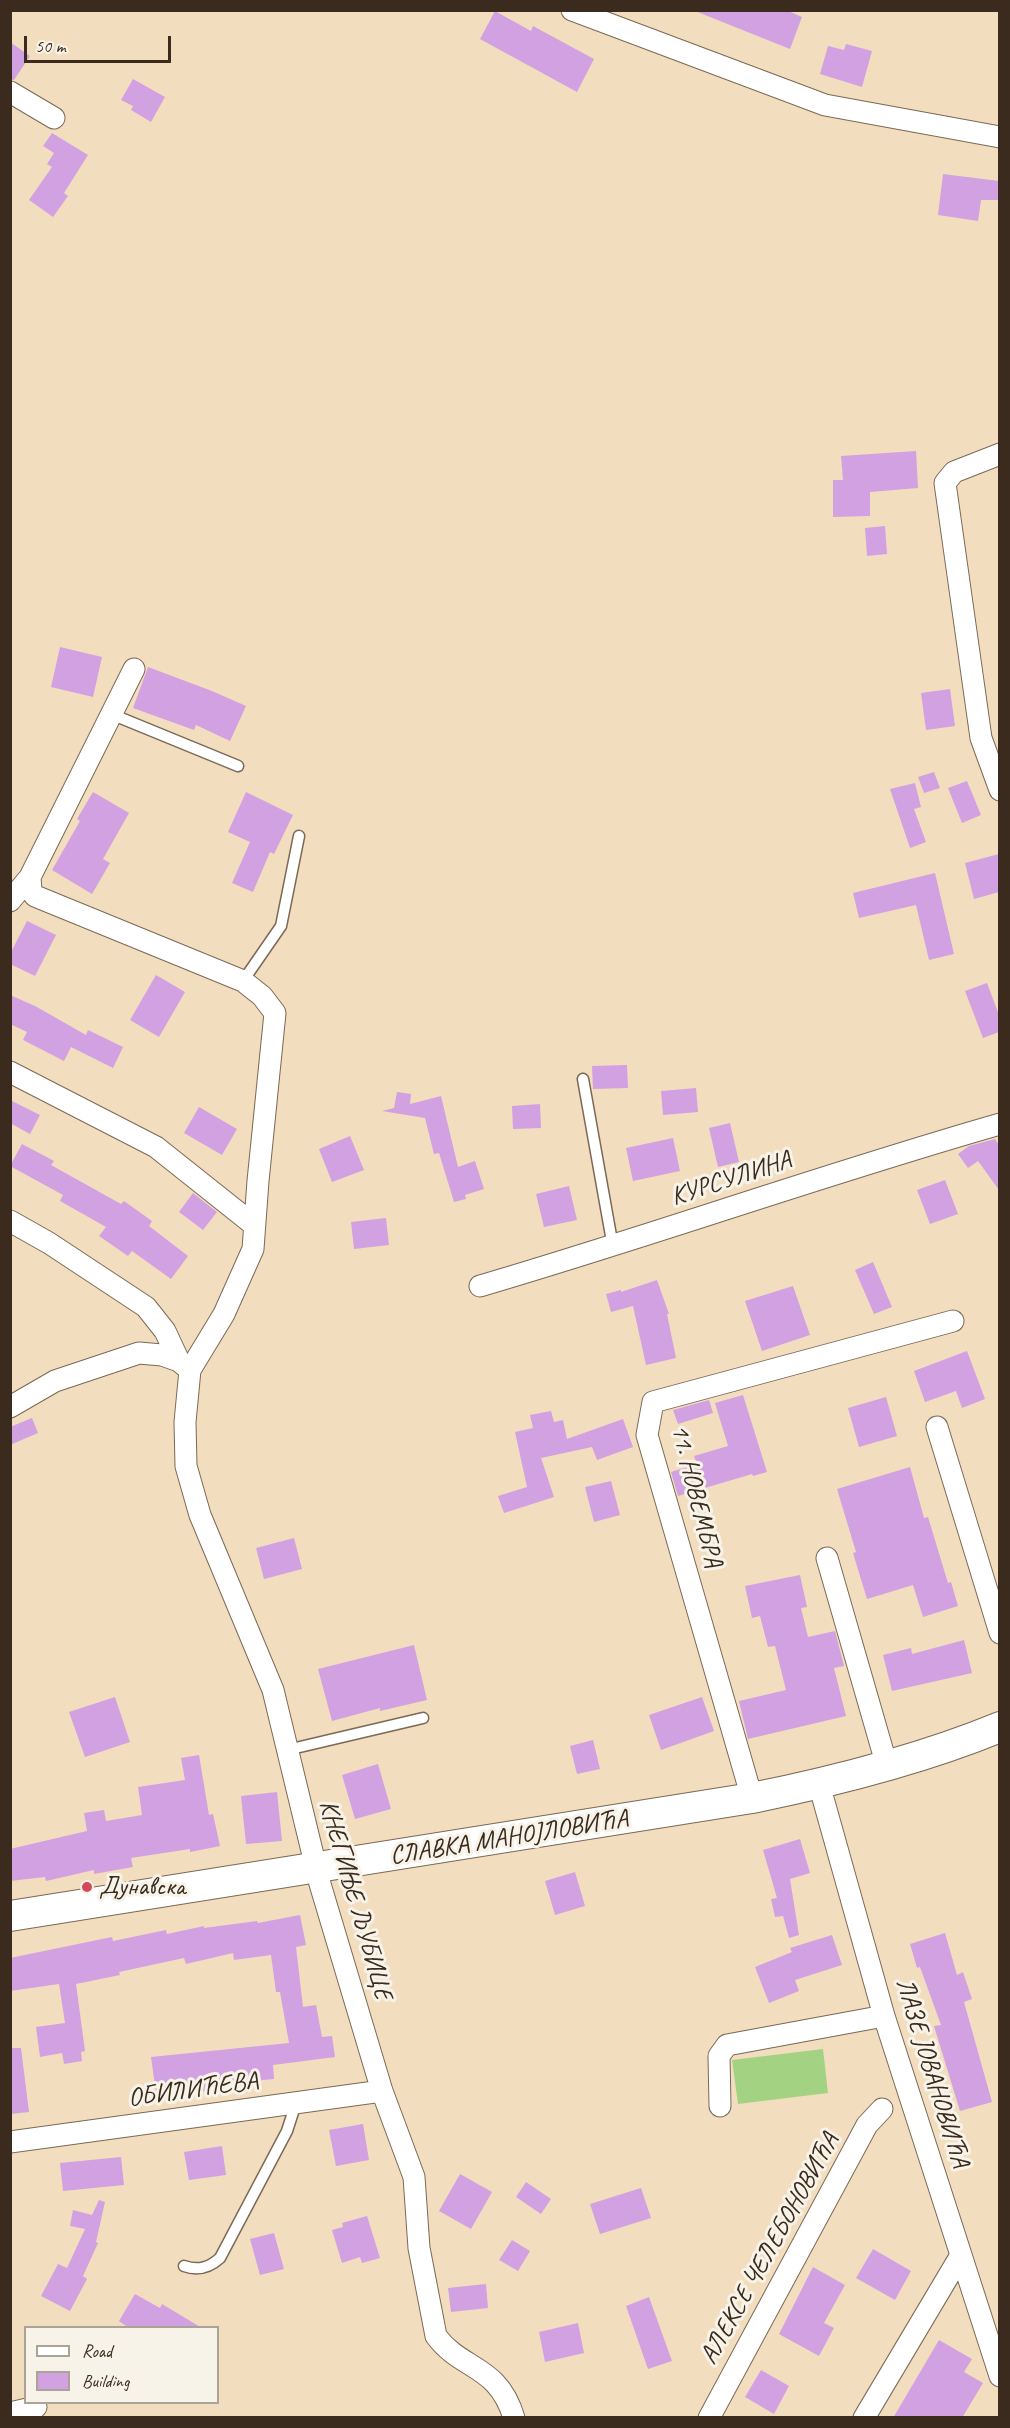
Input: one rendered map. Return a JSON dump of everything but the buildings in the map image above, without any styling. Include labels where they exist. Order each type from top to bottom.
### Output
[{"type":"main road","name":"СЛАВКА МАНОЈЛОВИЋА","points":[[10,1916],[752,1798],[819,1785],[887,1766],[999,1726]]},
{"type":"street","points":[[572,10],[825,105],[999,137]]},
{"type":"street","points":[[10,92],[54,118]]},
{"type":"street","points":[[999,454],[954,472],[945,483],[981,738],[999,790]]},
{"type":"street","points":[[10,902],[30,877],[134,669]]},
{"type":"street","points":[[30,877],[35,896],[243,981],[261,996],[275,1013],[253,1249],[224,1314],[184,1366]]},
{"type":"street","points":[[10,1072],[156,1147],[254,1226]]},
{"type":"street","name":"КУРСУЛИНА","points":[[480,1286],[613,1247],[893,1154],[999,1124]]},
{"type":"street","points":[[10,1221],[49,1243],[146,1307],[165,1332],[184,1366]]},
{"type":"street","name":"11. НОВЕМБРА","points":[[752,1798],[647,1435],[652,1402],[953,1321]]},
{"type":"street","points":[[10,1407],[55,1381],[139,1353],[162,1355],[184,1366]]},
{"type":"street","name":"КНЕГИЊЕ ЉУБИЦЕ","points":[[184,1366],[186,1466],[200,1515],[273,1690],[315,1869],[382,2091],[414,2177],[419,2248],[436,2336],[443,2346],[485,2372],[500,2388],[509,2403],[513,2418]]},
{"type":"street","points":[[937,1427],[999,1633]]},
{"type":"street","points":[[827,1558],[887,1766]]},
{"type":"street","name":"ЛАЗЕ ЈОВАНОВИЋА","points":[[819,1785],[884,2016],[999,2376]]},
{"type":"street","points":[[720,2106],[719,2056],[727,2045],[884,2016]]},
{"type":"street","name":"ОБИЛИЋЕВА","points":[[10,2142],[382,2091]]},
{"type":"street","name":"АЛЕКСЕ ЧЕЛЕБОНОВИЋА","points":[[709,2418],[867,2125],[882,2109]]},
{"type":"street","points":[[864,2418],[961,2255]]},
{"type":"street","points":[[10,2413],[36,2407]]},
{"type":"lane","points":[[111,714],[238,766]]},
{"type":"lane","points":[[243,981],[281,926],[298,836]]},
{"type":"lane","points":[[583,1079],[613,1247]]},
{"type":"lane","points":[[287,1749],[423,1718]]},
{"type":"lane","points":[[184,2266],[191,2269],[207,2267],[220,2258],[287,2131],[296,2103]]},
{"type":"green space","points":[[823,2049],[828,2093],[738,2104],[732,2060]]},
{"type":"place","name":"Дунавска","points":[[87,1887]]}]
